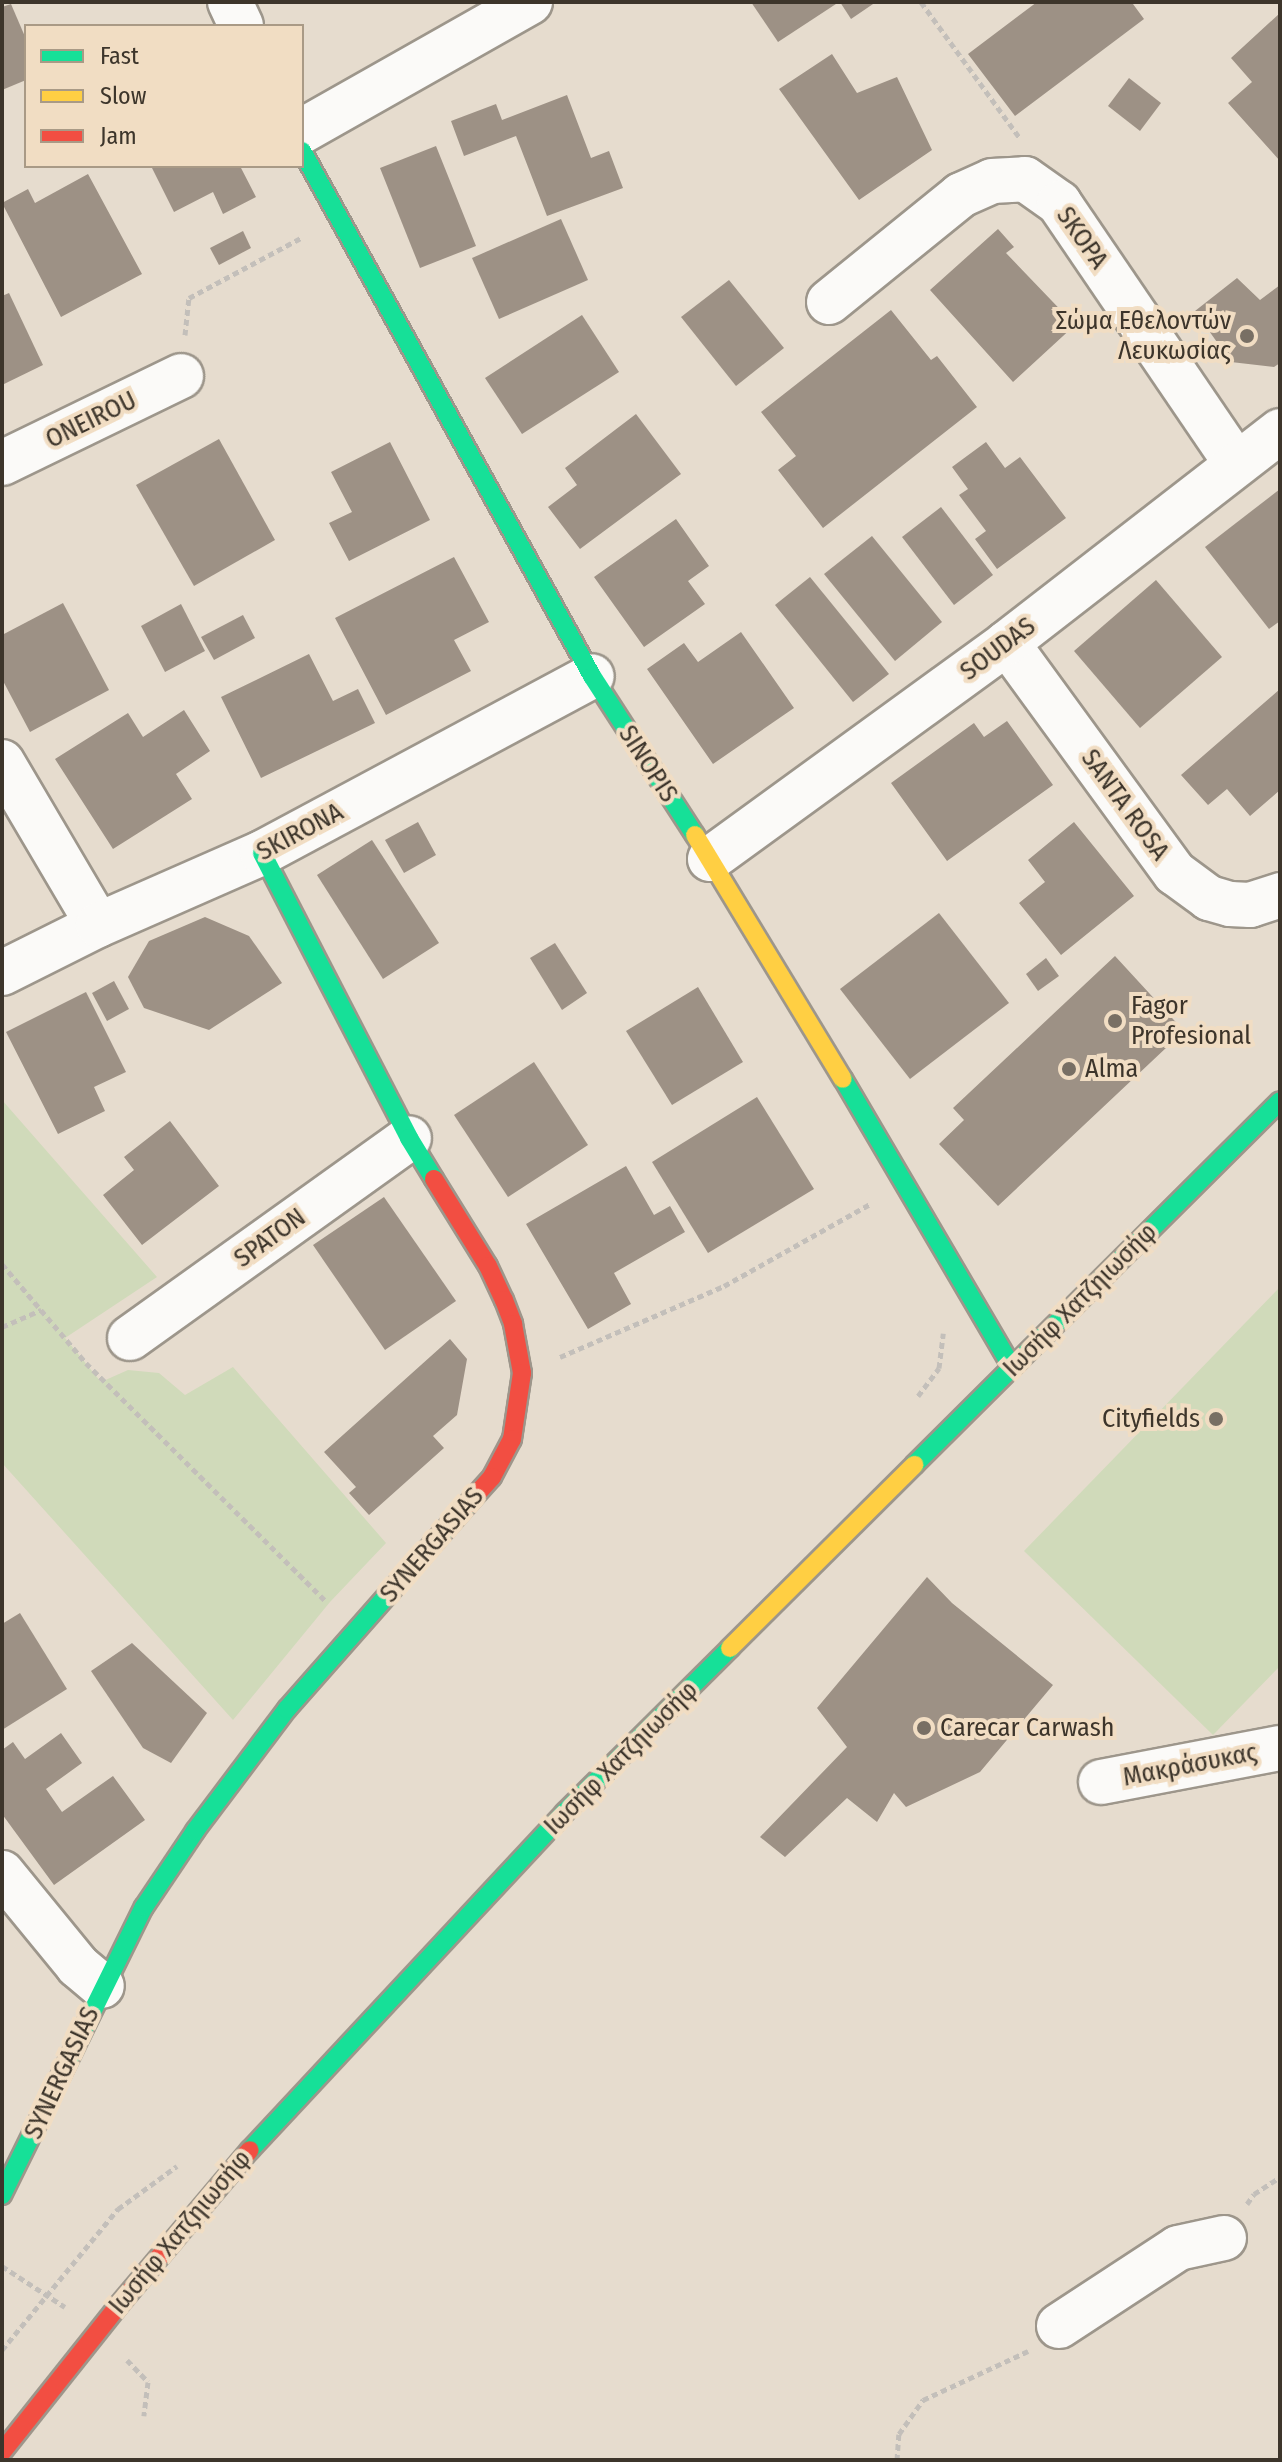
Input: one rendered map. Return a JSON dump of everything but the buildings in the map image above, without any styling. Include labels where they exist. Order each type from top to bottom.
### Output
[{"type":"street","points":[[230,2],[240,24]]},
{"type":"street","points":[[304,130],[530,2]]},
{"type":"street","name":"SINOPIS","points":[[304,155],[592,676],[710,859],[907,1185],[1012,1367]]},
{"type":"street","points":[[829,302],[961,195],[992,181],[1025,179]]},
{"type":"street","name":"SKOPA","points":[[1025,179],[1059,203],[1236,463]]},
{"type":"street","name":"ONEIROU","points":[[2,463],[181,376]]},
{"type":"street","name":"SOUDAS","points":[[710,859],[1007,643],[1280,431]]},
{"type":"street","name":"SANTA ROSA","points":[[1007,643],[1175,873],[1209,898],[1230,904],[1250,905],[1280,895]]},
{"type":"street","name":"SKIRONA","points":[[2,973],[98,925],[262,853],[592,676]]},
{"type":"street","points":[[2,762],[98,925]]},
{"type":"street","name":"SYNERGASIAS","points":[[2,2195],[102,1986],[144,1907],[243,1763],[492,1477],[515,1427],[522,1373],[513,1324],[488,1266],[409,1138],[262,853]]},
{"type":"street","name":"Ιωσήφ Χατζηιωσήφ","points":[[2,2452],[99,2330],[269,2127],[415,1970],[564,1813],[1280,1101]]},
{"type":"street","name":"SPATON","points":[[130,1338],[409,1138]]},
{"type":"street","name":"Μακράσυκας","points":[[1101,1782],[1280,1748]]},
{"type":"street","points":[[2,1873],[78,1966],[102,1986]]},
{"type":"street","points":[[1059,2326],[1178,2248],[1224,2238]]},
{"type":"path","points":[[921,2],[1029,151],[1025,179]]},
{"type":"path","points":[[181,376],[189,298],[339,218]]},
{"type":"path","points":[[522,1373],[724,1286],[907,1185]]},
{"type":"path","points":[[2,1264],[86,1363],[356,1631]]},
{"type":"path","points":[[2,1327],[41,1310]]},
{"type":"path","points":[[914,1403],[939,1368],[943,1330]]},
{"type":"path","points":[[2,2350],[118,2209],[188,2158]]},
{"type":"path","points":[[2,2266],[99,2330],[148,2382],[144,2416]]},
{"type":"path","points":[[897,2460],[899,2434],[923,2400],[1028,2351],[1059,2326]]},
{"type":"green space","points":[[2,1100],[157,1277],[65,1338],[101,1382],[128,1370],[159,1373],[185,1395],[233,1367],[386,1543],[330,1602],[233,1720],[2,1463]]},
{"type":"green space","name":"Cityfields","points":[[1280,1287],[1280,1666],[1213,1735],[1024,1551]]},
{"type":"traffic: fast","points":[[304,155],[592,676],[695,835]]},
{"type":"traffic: fast","points":[[262,853],[409,1138],[434,1179]]},
{"type":"traffic: fast","points":[[843,1079],[1012,1367]]},
{"type":"traffic: fast","points":[[914,1465],[1280,1101]]},
{"type":"traffic: fast","points":[[2,2195],[144,1907],[195,1831],[287,1709],[467,1505]]},
{"type":"traffic: fast","points":[[250,2150],[564,1813],[730,1648]]},
{"type":"traffic: slow","points":[[695,835],[843,1079]]},
{"type":"traffic: slow","points":[[730,1648],[914,1465]]},
{"type":"traffic: jam","points":[[434,1179],[488,1266],[504,1300],[513,1324],[522,1373],[512,1439],[492,1477],[467,1505]]},
{"type":"traffic: jam","points":[[2,2452],[118,2306],[250,2150]]},
{"type":"place","name":"Σώμα Εθελοντών Λευκωσίας","points":[[1247,336]]},
{"type":"place","name":"Fagor Profesional","points":[[1115,1021]]},
{"type":"place","name":"Alma","points":[[1069,1069]]},
{"type":"place","name":"Cityfields","points":[[1216,1419]]},
{"type":"place","name":"Carecar Carwash","points":[[924,1728]]}]
